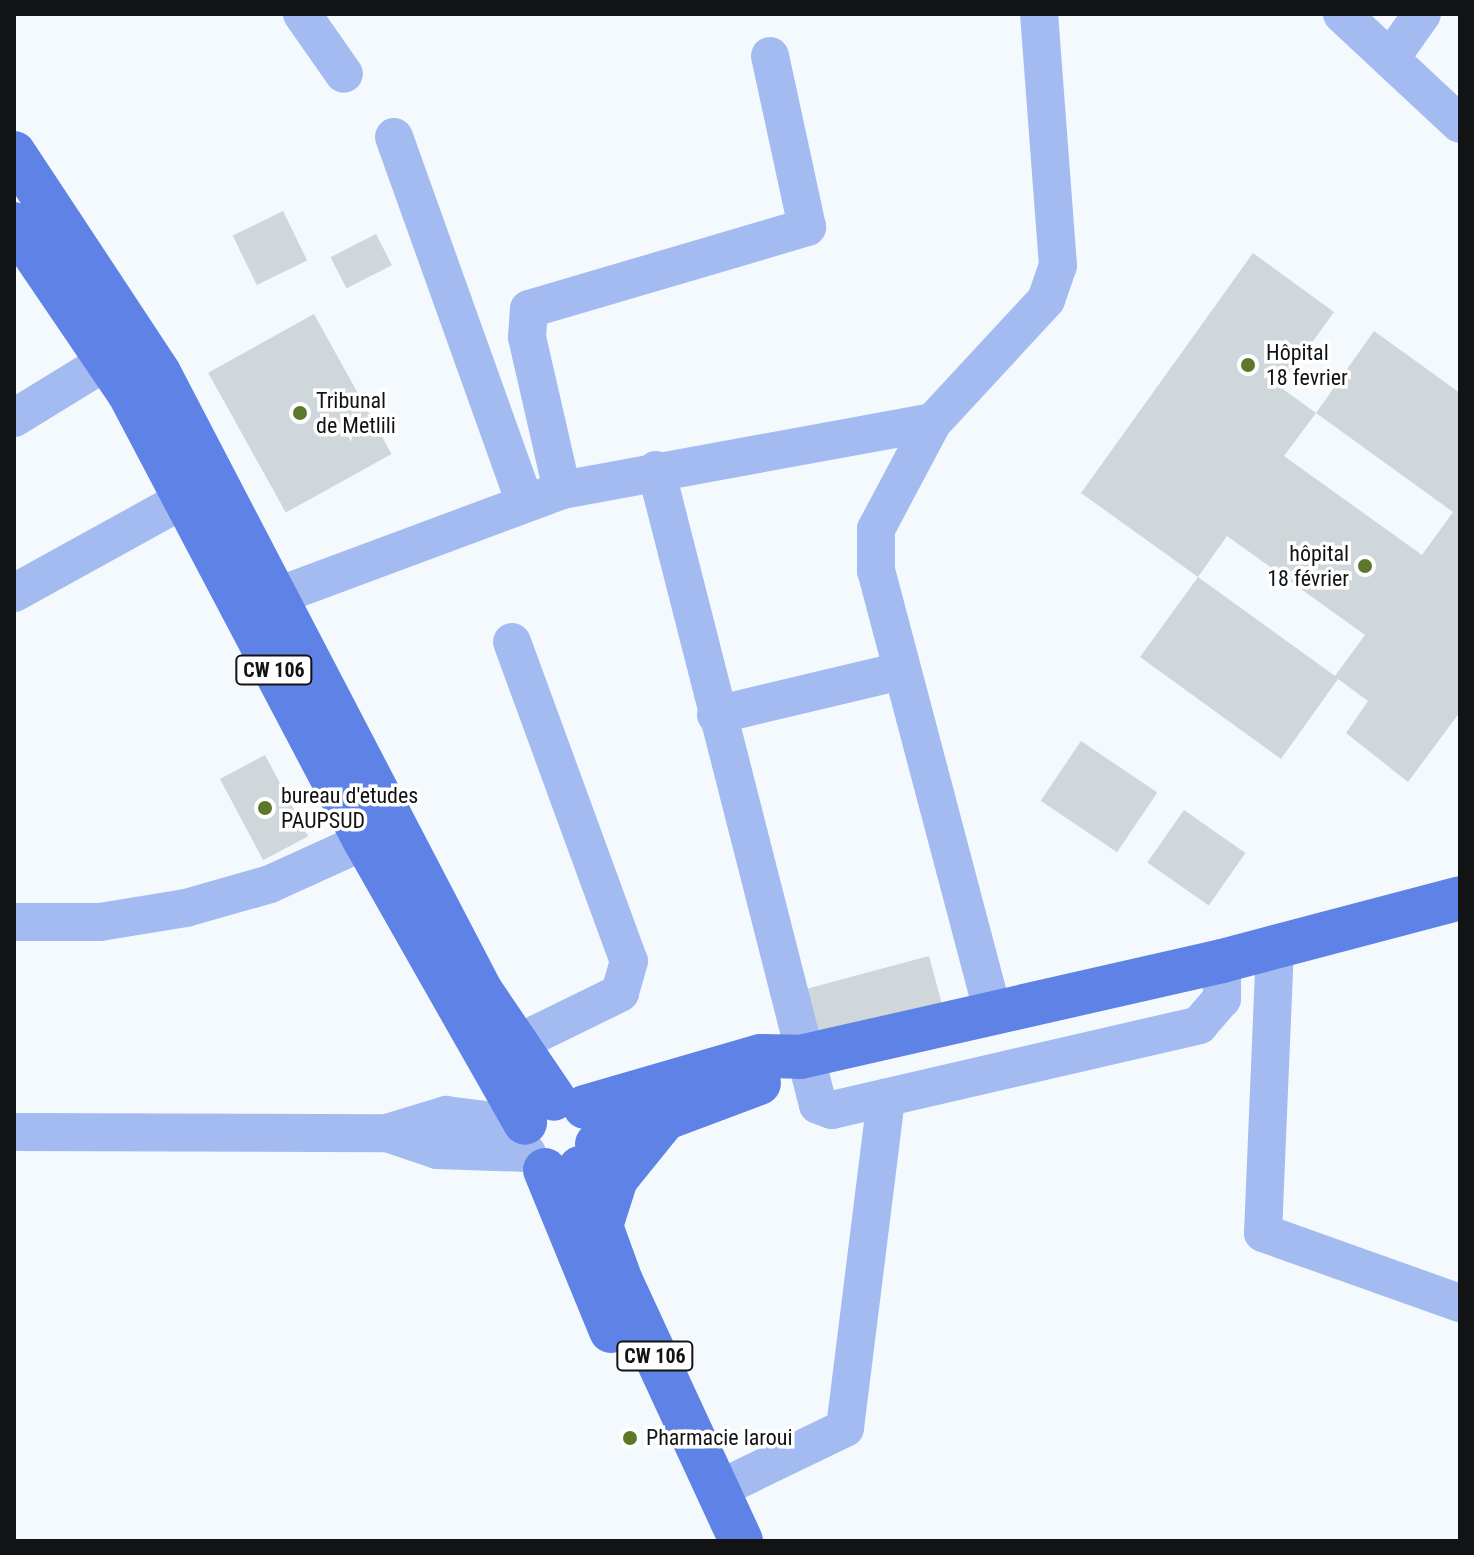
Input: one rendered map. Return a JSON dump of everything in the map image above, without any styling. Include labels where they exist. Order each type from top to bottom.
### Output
[{"type":"main road","points":[[14,153],[159,373],[261,602],[514,1045],[555,1136]]},
{"type":"main road","name":"CW 106","points":[[14,224],[107,361],[184,499],[261,602],[365,841],[555,1136],[741,1541]]},
{"type":"main road","points":[[555,1136],[761,1056],[800,1057],[1222,961],[1460,898]]},
{"type":"main road","points":[[555,1136],[665,1120],[770,1079],[800,1057]]},
{"type":"main road","points":[[600,1229],[616,1179],[665,1120]]},
{"type":"main road","name":"CW 106","points":[[555,1136],[585,1275],[709,1541]]},
{"type":"street","points":[[993,1013],[876,571],[876,529],[933,422],[1046,300],[1058,266],[1039,14]]},
{"type":"street","points":[[1342,14],[1460,124]]},
{"type":"street","points":[[1390,59],[1422,14]]},
{"type":"street","points":[[315,16],[344,74]]},
{"type":"street","points":[[562,490],[527,337],[529,309],[807,227],[770,56]]},
{"type":"street","points":[[394,137],[524,501]]},
{"type":"street","points":[[14,418],[107,361]]},
{"type":"street","points":[[261,602],[524,501],[562,490],[656,470],[933,422]]},
{"type":"street","points":[[656,470],[813,1100],[824,1108],[886,1098],[1199,1025],[1222,999],[1222,961]]},
{"type":"street","points":[[14,593],[184,499]]},
{"type":"street","points":[[512,642],[629,961],[620,993],[514,1045]]},
{"type":"street","points":[[716,715],[901,671]]},
{"type":"street","points":[[14,922],[100,922],[186,908],[270,884],[365,841]]},
{"type":"street","points":[[1275,947],[1263,1233],[1460,1303]]},
{"type":"street","points":[[717,1490],[845,1428],[886,1098]]},
{"type":"street","points":[[14,1132],[387,1133],[446,1115],[555,1136]]},
{"type":"building","points":[[283,211],[307,260],[257,285],[233,236]]},
{"type":"building","points":[[376,234],[392,265],[346,288],[331,257]]},
{"type":"building","name":"hôpital 18 février","points":[[1253,253],[1334,312],[1280,387],[1316,413],[1374,331],[1460,393],[1460,712],[1408,782],[1346,733],[1368,701],[1338,679],[1281,759],[1140,657],[1198,577],[1081,493]],"holes":[[[1316,413],[1453,512],[1422,555],[1284,456]],[[1227,536],[1365,635],[1335,676],[1198,577]]]},
{"type":"building","name":"Tribunal de Metlili","points":[[314,314],[392,454],[286,513],[208,373]]},
{"type":"building","points":[[1081,741],[1157,792],[1117,852],[1041,801]]},
{"type":"building","name":"bureau d'etudes PAUPSUD","points":[[265,755],[308,836],[263,860],[220,779]]},
{"type":"building","points":[[1184,810],[1245,853],[1209,905],[1147,862]]},
{"type":"building","points":[[929,956],[942,1003],[805,1040],[792,993]]},
{"type":"place","name":"Hôpital 18 fevrier","points":[[1248,365]]},
{"type":"place","name":"Tribunal de Metlili","points":[[300,413]]},
{"type":"place","name":"hôpital 18 février","points":[[1365,566]]},
{"type":"place","name":"bureau d'etudes PAUPSUD","points":[[265,808]]},
{"type":"place","name":"Pharmacie laroui","points":[[630,1438]]}]
